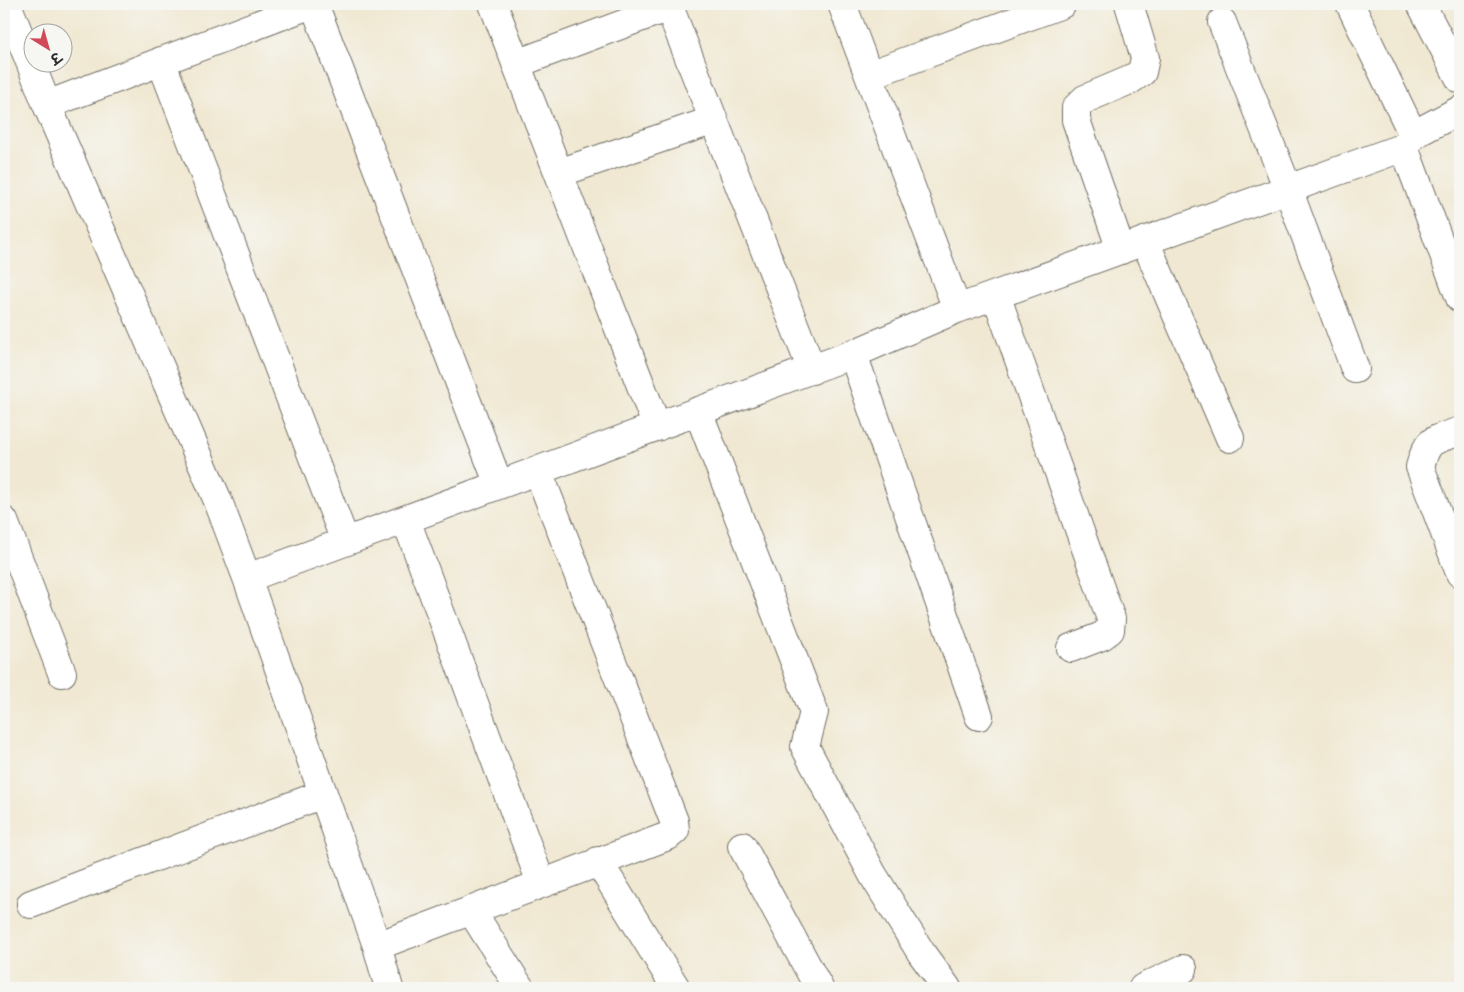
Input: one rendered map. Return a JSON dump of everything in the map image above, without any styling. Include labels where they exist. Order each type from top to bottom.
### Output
[{"type":"street","points":[[8,4],[47,105],[218,501],[323,794],[389,988]]},
{"type":"street","points":[[47,105],[313,4],[499,485]]},
{"type":"street","points":[[493,4],[657,426]]},
{"type":"street","points":[[842,4],[957,309]]},
{"type":"street","points":[[869,75],[997,15],[1062,4]]},
{"type":"street","points":[[1129,4],[1145,58],[1142,72],[1130,80],[1085,99],[1076,108],[1076,120],[1133,246],[1230,438]]},
{"type":"street","points":[[1350,4],[1408,141],[1460,298]]},
{"type":"street","points":[[1421,4],[1460,79]]},
{"type":"street","points":[[516,64],[669,5],[812,370]]},
{"type":"street","points":[[1222,22],[1288,189],[1355,369]]},
{"type":"street","points":[[161,61],[345,542]]},
{"type":"street","points":[[247,578],[812,370],[957,309],[1288,189],[1408,141],[1460,110]]},
{"type":"street","points":[[559,173],[714,120]]},
{"type":"street","points":[[996,295],[1111,619],[1110,630],[1102,636],[1071,648]]},
{"type":"street","points":[[853,354],[979,716]]},
{"type":"street","points":[[698,411],[814,712],[805,747],[873,875],[922,954],[948,988]]},
{"type":"street","points":[[1460,431],[1432,441],[1424,450],[1420,467],[1460,573]]},
{"type":"street","points":[[376,946],[668,836],[675,830],[674,821],[538,470]]},
{"type":"street","points":[[406,520],[541,883]]},
{"type":"street","points":[[4,521],[62,673]]},
{"type":"street","points":[[31,904],[323,794]]},
{"type":"street","points":[[742,846],[819,988]]},
{"type":"street","points":[[598,861],[676,988]]},
{"type":"street","points":[[471,910],[520,988]]},
{"type":"street","points":[[1143,988],[1183,969]]}]
